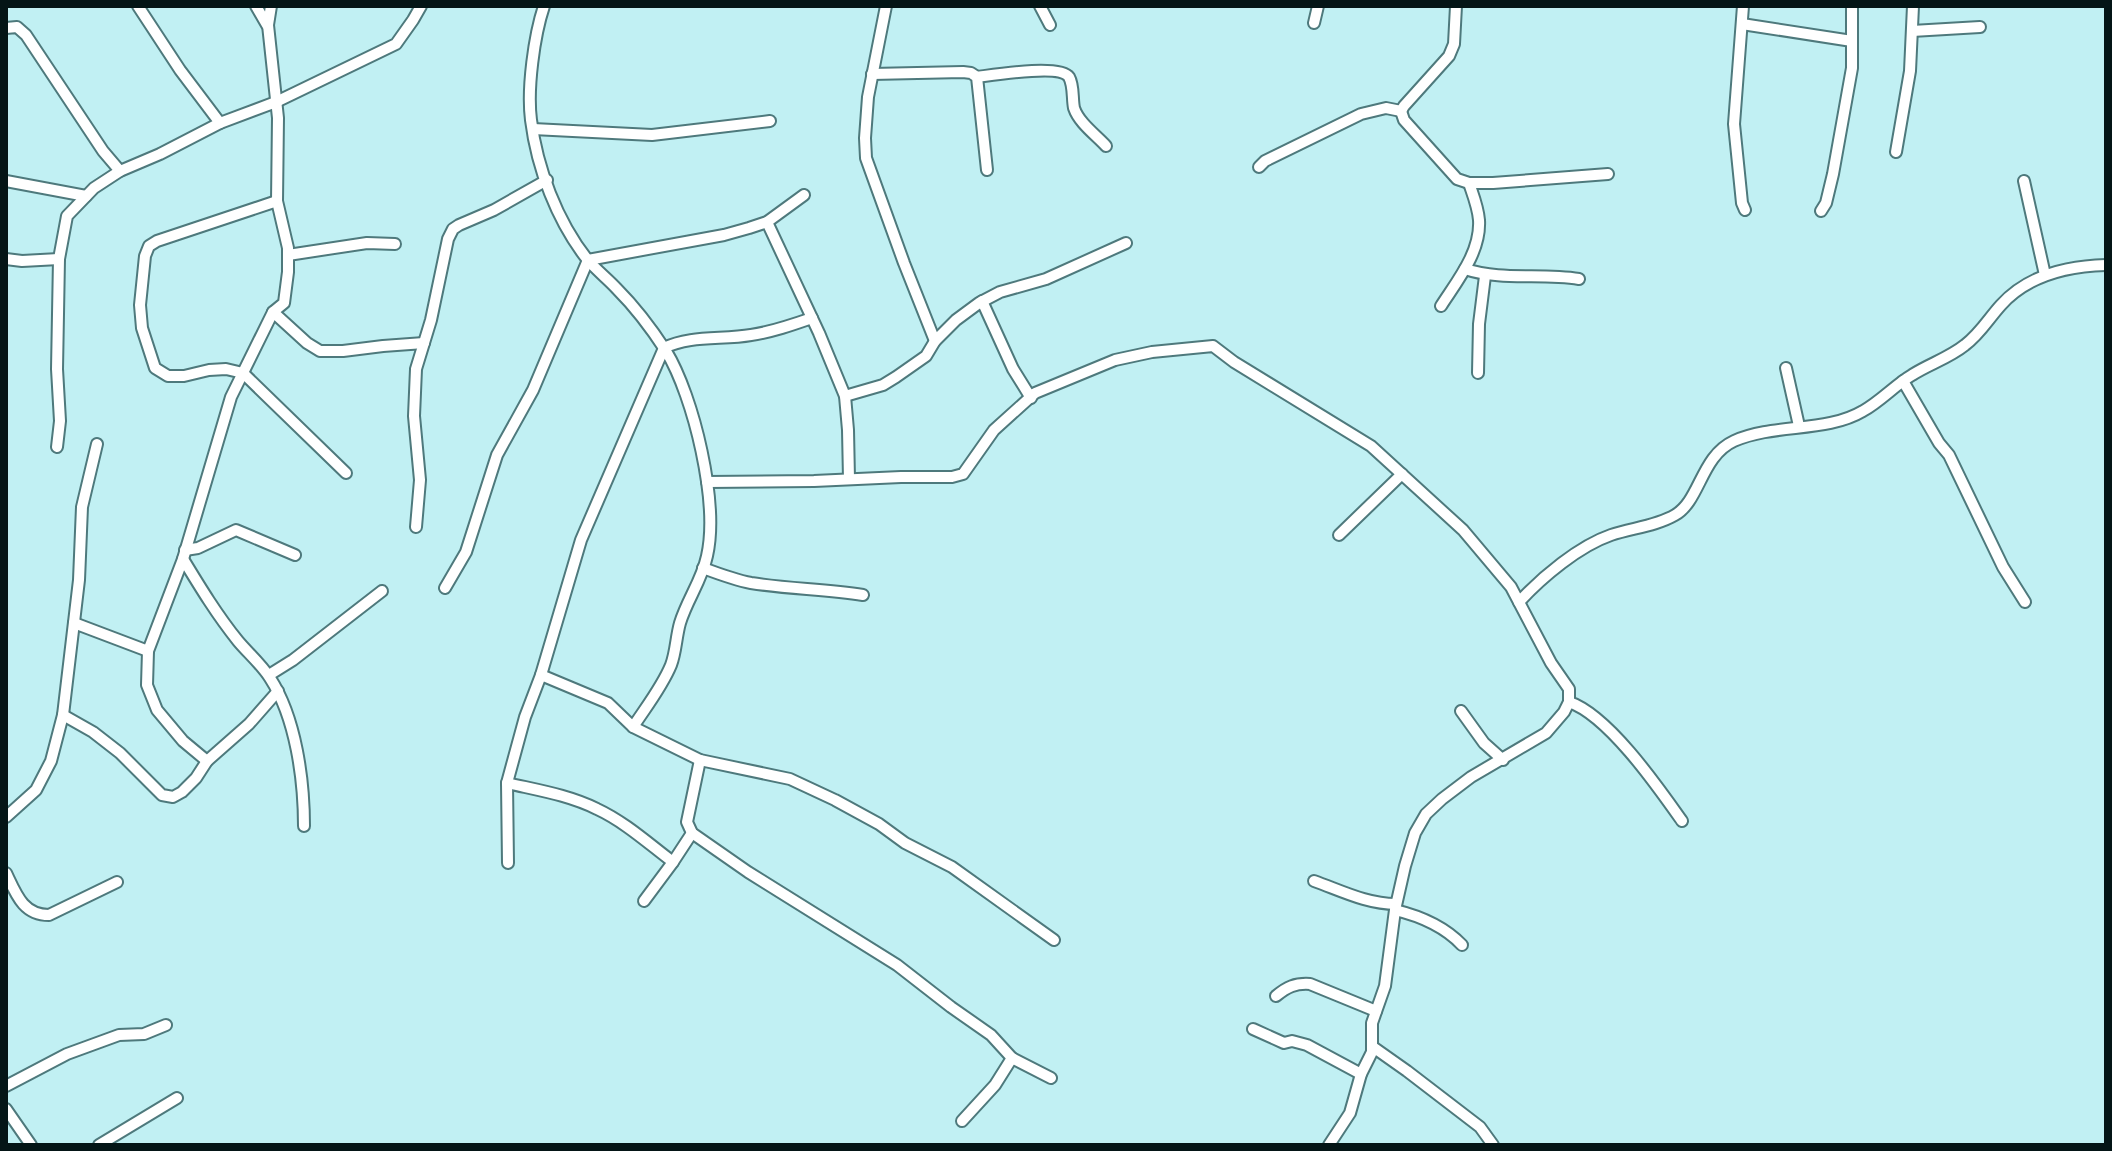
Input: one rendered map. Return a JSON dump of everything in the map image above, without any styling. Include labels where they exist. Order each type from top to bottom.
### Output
[{"type":"street","points":[[138,6],[220,123]]},
{"type":"street","points":[[256,6],[268,25]]},
{"type":"street","points":[[207,761],[183,741],[157,710],[147,685],[148,651],[184,554],[231,397],[273,312],[284,303],[288,255],[277,201],[276,102],[268,25],[271,6]]},
{"type":"street","points":[[57,447],[60,421],[57,369],[59,259],[67,216],[94,188],[120,171],[220,123],[276,102],[396,44],[421,6]]},
{"type":"street","points":[[544,6],[534,47],[531,118],[547,180],[573,241],[621,292],[664,348],[680,377],[695,425],[707,482],[710,534],[707,556],[699,582],[680,622],[665,678],[633,727]]},
{"type":"street","points":[[886,6],[868,97],[866,158],[935,341]]},
{"type":"street","points":[[1040,6],[1050,25]]},
{"type":"street","points":[[1314,23],[1318,6]]},
{"type":"street","points":[[1456,6],[1454,44],[1449,56],[1401,111],[1404,120],[1457,179],[1469,183],[1493,183],[1608,174]]},
{"type":"street","points":[[1743,6],[1734,124],[1745,210]]},
{"type":"street","points":[[1821,211],[1833,174],[1852,68],[1852,6]]},
{"type":"street","points":[[1896,152],[1910,71],[1913,6]]},
{"type":"street","points":[[1742,24],[1852,41]]},
{"type":"street","points":[[6,28],[17,27],[26,35],[103,151],[120,171]]},
{"type":"street","points":[[1912,31],[1980,27]]},
{"type":"street","points":[[872,74],[963,72],[977,77],[1052,70],[1062,72],[1069,77],[1077,114],[1106,146]]},
{"type":"street","points":[[977,77],[987,170]]},
{"type":"street","points":[[1259,167],[1265,161],[1361,114],[1386,108],[1401,111]]},
{"type":"street","points":[[533,129],[652,135],[770,121]]},
{"type":"street","points":[[416,527],[420,480],[414,395],[416,369],[434,306],[448,239],[453,229],[547,180]]},
{"type":"street","points":[[6,181],[86,196]]},
{"type":"street","points":[[2024,181],[2045,275]]},
{"type":"street","points":[[1441,306],[1473,252],[1479,224],[1469,183]]},
{"type":"street","points":[[588,260],[724,235],[767,222],[804,195]]},
{"type":"street","points":[[277,201],[149,246],[145,256],[140,305],[144,337],[155,368],[168,376],[226,369],[243,373],[346,473]]},
{"type":"street","points":[[767,222],[845,396],[849,479]]},
{"type":"street","points":[[288,255],[367,243],[395,244]]},
{"type":"street","points":[[845,396],[883,385],[896,377],[926,356],[935,341],[956,320],[982,301],[1000,292],[1046,279],[1126,243]]},
{"type":"street","points":[[6,259],[59,259]]},
{"type":"street","points":[[445,588],[466,552],[497,455],[533,390],[588,260]]},
{"type":"street","points":[[1519,602],[1537,582],[1589,545],[1610,535],[1674,516],[1683,509],[1715,454],[1733,441],[1799,426],[1845,420],[1864,411],[1903,381],[1966,345],[2004,302],[2021,289],[2045,275],[2084,266],[2106,265]]},
{"type":"street","points":[[1465,269],[1485,276],[1579,279]]},
{"type":"street","points":[[1478,373],[1479,324],[1485,276]]},
{"type":"street","points":[[982,301],[1013,369],[1031,398]]},
{"type":"street","points":[[273,312],[320,351],[424,343]]},
{"type":"street","points":[[508,863],[507,783],[525,717],[541,675],[581,540],[664,348],[683,341],[754,335],[812,318]]},
{"type":"street","points":[[707,482],[952,477],[963,474],[994,430],[1035,393],[1115,360],[1152,352],[1213,346],[1371,446],[1463,530],[1511,587],[1551,663],[1569,689],[1569,702],[1546,733],[1471,777],[1442,799],[1426,814],[1415,833],[1396,907],[1385,986],[1371,1030],[1373,1047],[1361,1074],[1350,1113],[1329,1145]]},
{"type":"street","points":[[1786,368],[1799,426]]},
{"type":"street","points":[[1903,381],[1949,455],[2003,567],[2025,602]]},
{"type":"street","points":[[6,817],[36,790],[51,761],[63,715],[79,580],[82,507],[97,444]]},
{"type":"street","points":[[1339,535],[1402,474]]},
{"type":"street","points":[[184,554],[236,530],[295,555]]},
{"type":"street","points":[[184,554],[211,606],[269,675],[278,691],[298,759],[304,798],[304,826]]},
{"type":"street","points":[[703,568],[751,582],[863,595]]},
{"type":"street","points":[[269,675],[382,591]]},
{"type":"street","points":[[74,623],[148,651]]},
{"type":"street","points":[[541,675],[608,703],[633,727],[700,760],[790,779],[835,800],[879,824],[905,843],[952,867],[1054,940]]},
{"type":"street","points":[[63,715],[93,732],[120,753],[162,795],[173,797],[196,778],[207,761],[249,724],[278,691]]},
{"type":"street","points":[[1569,702],[1600,720],[1655,783],[1682,821]]},
{"type":"street","points":[[1461,711],[1484,743],[1503,760]]},
{"type":"street","points":[[700,760],[687,822],[692,833],[748,872],[897,965],[991,1035],[1012,1058],[1051,1078]]},
{"type":"street","points":[[507,783],[556,794],[597,809],[673,862]]},
{"type":"street","points":[[644,901],[692,833]]},
{"type":"street","points":[[6,873],[26,908],[36,915],[49,915],[117,882]]},
{"type":"street","points":[[1314,881],[1362,900],[1413,914],[1450,932],[1462,945]]},
{"type":"street","points":[[1276,996],[1287,987],[1299,983],[1310,984],[1376,1011]]},
{"type":"street","points":[[6,1086],[67,1054],[119,1035],[144,1034],[166,1025]]},
{"type":"street","points":[[1253,1029],[1284,1043],[1292,1041],[1307,1045],[1361,1074]]},
{"type":"street","points":[[1373,1047],[1480,1127],[1493,1145]]},
{"type":"street","points":[[962,1121],[995,1085],[1012,1058]]},
{"type":"street","points":[[99,1145],[177,1098]]},
{"type":"street","points":[[6,1109],[31,1145]]}]
